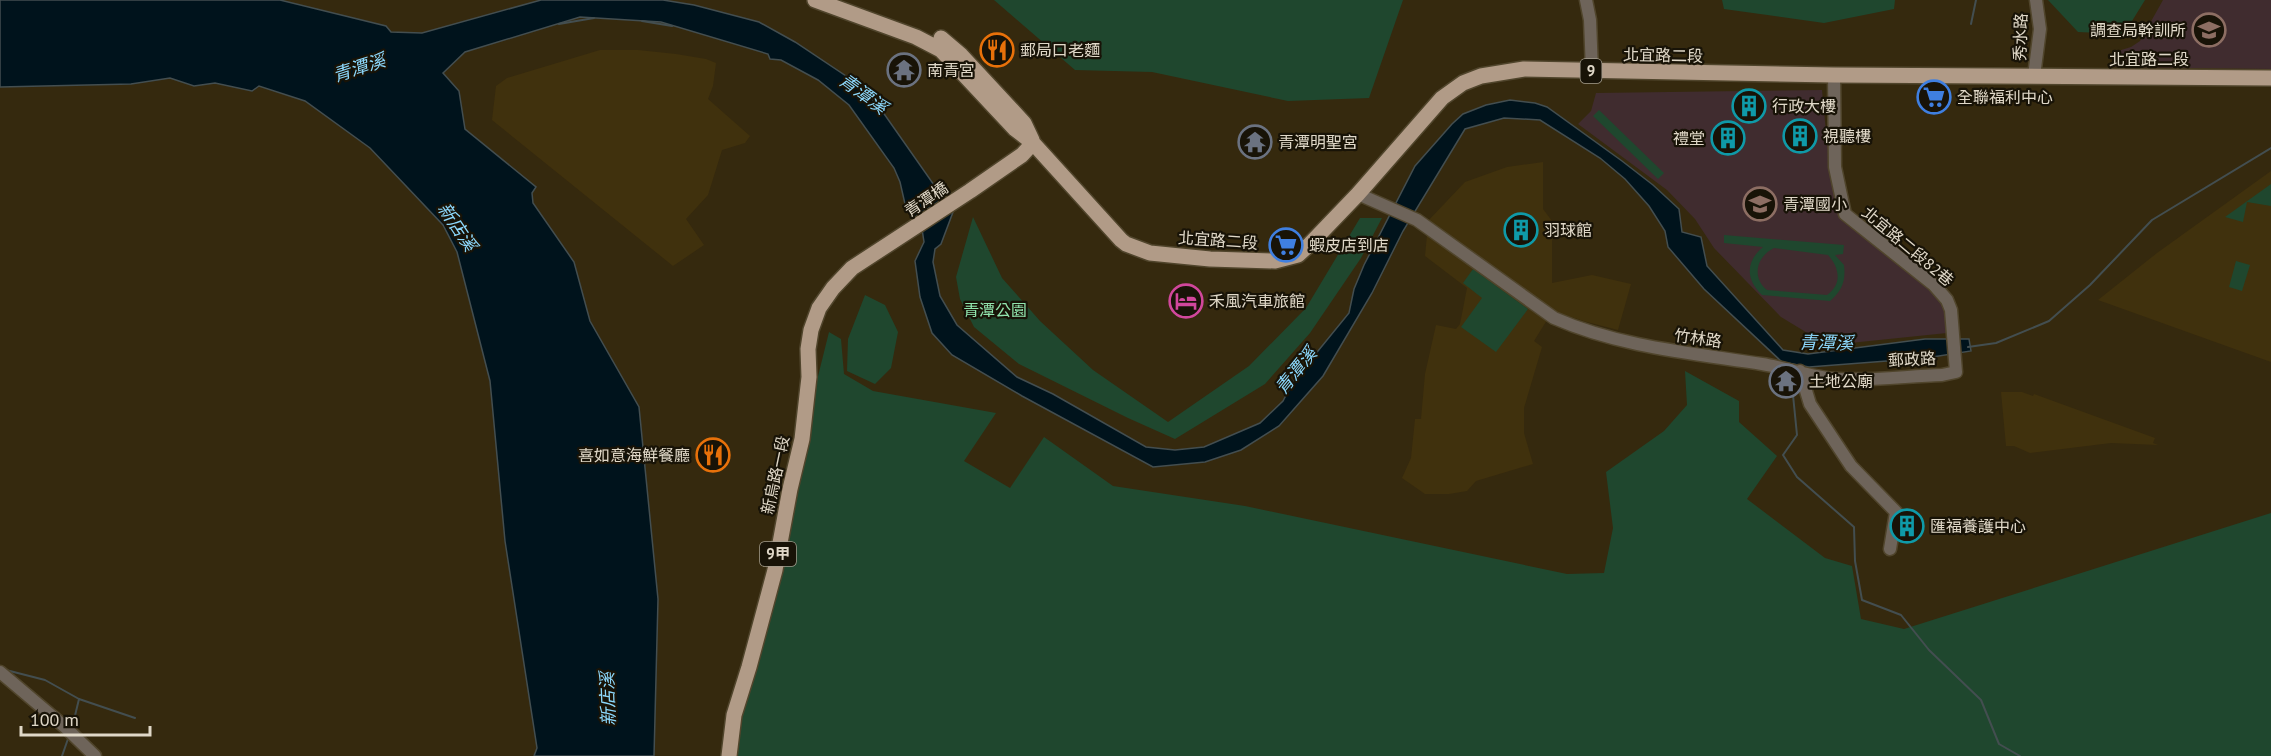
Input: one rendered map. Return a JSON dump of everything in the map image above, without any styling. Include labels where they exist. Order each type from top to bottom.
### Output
[{"type":"main road","name":"9","points":[[815,0],[916,37],[941,50],[1014,129],[1033,143]]},
{"type":"main road","name":"9","points":[[844,0],[927,31],[944,40],[961,55],[1024,123],[1033,143]]},
{"type":"main road","name":"北宜路二段","points":[[1033,143],[1126,244],[1150,253],[1210,259],[1275,261],[1298,255],[1310,244],[1358,194],[1442,98],[1463,83],[1488,74],[1524,69],[1834,75],[2271,78]]},
{"type":"main road","name":"青潭橋","points":[[903,236],[1022,155],[1033,143]]},
{"type":"main road","name":"新烏路一段","points":[[729,756],[734,715],[775,570],[802,439],[809,377],[808,349],[811,330],[819,308],[833,288],[852,268],[903,236]]},
{"type":"street","points":[[1586,0],[1592,71]]},
{"type":"street","name":"秀水路","points":[[2034,76],[2040,29],[2036,0]]},
{"type":"street","name":"北宜路二段82巷","points":[[1834,75],[1835,167],[1845,214],[1934,285],[1947,300],[1951,310],[1956,372]]},
{"type":"street","name":"竹林路","points":[[1358,194],[1417,220],[1554,318],[1575,327],[1618,341],[1800,372]]},
{"type":"street","points":[[1800,372],[1810,404],[1851,466],[1896,512],[1890,549]]},
{"type":"street","name":"郵政路","points":[[1800,372],[1837,379],[1942,375],[1956,372]]},
{"type":"street","points":[[0,672],[65,727],[95,756]]},
{"type":"shaded area","name":"調查局幹訓所","points":[[2163,0],[2271,0],[2271,69],[2112,67],[2118,51],[2140,41]]},
{"type":"shaded area","points":[[600,50],[638,50],[676,54],[716,63],[713,86],[708,99],[750,136],[745,143],[722,150],[708,195],[686,219],[704,245],[673,266],[492,120],[496,86],[507,78]]},
{"type":"shaded area","name":"青潭國小","points":[[1822,90],[1827,142],[1842,219],[1859,229],[1931,288],[1943,303],[1947,333],[1850,343],[1809,334],[1781,317],[1714,248],[1695,219],[1667,190],[1578,124],[1591,111],[1596,93]]},
{"type":"shaded area","points":[[1543,162],[1543,209],[1552,221],[1552,283],[1592,275],[1631,284],[1618,330],[1556,312],[1427,222],[1465,182],[1507,167]]},
{"type":"shaded area","points":[[2271,171],[2271,362],[2098,300],[2157,253]]},
{"type":"shaded area","points":[[1427,235],[1547,320],[1534,341],[1542,347],[1524,408],[1524,433],[1533,464],[1476,481],[1467,491],[1449,494],[1425,494],[1402,478],[1411,458],[1415,419],[1421,419],[1425,374],[1436,325],[1456,329],[1460,324],[1467,288],[1425,256]]},
{"type":"shaded area","points":[[2001,392],[2022,392],[2033,396],[2034,394],[2155,438],[2153,443],[2158,445],[2111,443],[2030,453],[2014,446],[2006,446]]},
{"type":"green space","points":[[994,0],[1403,0],[1369,98],[1288,101],[1152,72],[1075,70]]},
{"type":"green space","points":[[1722,0],[1895,0],[1894,9],[1824,23],[1724,9]]},
{"type":"green space","points":[[2048,0],[2145,0],[2124,34],[2078,32]]},
{"type":"green space","points":[[1599,110],[1664,173],[1658,179],[1593,116]]},
{"type":"green space","points":[[2271,184],[2271,206],[2247,202],[2243,222],[2225,217]]},
{"type":"green space","name":"青潭公園","points":[[973,217],[1002,278],[1040,321],[1093,370],[1168,422],[1249,366],[1306,308],[1360,218],[1382,218],[1361,258],[1310,333],[1265,384],[1175,439],[1019,364],[974,327],[960,299],[956,277]]},
{"type":"green space","points":[[1724,235],[1844,245],[1843,254],[1835,255],[1844,265],[1842,285],[1830,301],[1762,295],[1753,283],[1750,270],[1753,258],[1763,247],[1724,243]],"holes":[[[1774,248],[1828,255],[1838,275],[1835,286],[1827,295],[1767,290],[1759,279],[1760,261]]]},
{"type":"green space","points":[[2236,261],[2250,265],[2242,291],[2229,287]]},
{"type":"green space","points":[[1473,269],[1528,309],[1496,352],[1461,327],[1482,298],[1463,283]]},
{"type":"green space","points":[[865,295],[885,305],[898,332],[891,368],[875,384],[847,371],[848,339]]},
{"type":"green space","points":[[829,332],[841,339],[844,374],[873,391],[996,413],[964,461],[1010,488],[1044,437],[1113,486],[1245,506],[1567,574],[1604,573],[1613,528],[1606,472],[1664,431],[1687,405],[1685,371],[1739,401],[1739,422],[1777,456],[1747,499],[1825,558],[1852,566],[1861,619],[1904,629],[2271,513],[2271,756],[733,756],[736,706]]},
{"type":"water","name":"新店溪","points":[[0,0],[280,0],[386,26],[391,32],[422,33],[541,0],[663,0],[694,5],[759,22],[795,42],[861,86],[880,108],[953,212],[941,244],[935,249],[933,262],[940,296],[957,325],[1017,377],[1053,394],[1146,447],[1175,450],[1204,447],[1260,423],[1283,401],[1298,372],[1349,313],[1354,289],[1364,265],[1415,166],[1463,114],[1486,105],[1510,100],[1547,107],[1653,185],[1679,209],[1682,232],[1701,237],[1707,266],[1783,350],[1808,354],[1925,339],[1969,339],[1971,351],[1926,358],[1809,367],[1782,362],[1704,289],[1668,247],[1665,231],[1649,206],[1625,179],[1600,158],[1540,120],[1504,118],[1465,129],[1403,231],[1372,293],[1323,376],[1279,426],[1241,450],[1205,462],[1153,467],[952,355],[932,333],[920,297],[915,261],[924,242],[922,229],[905,204],[894,168],[849,105],[818,80],[781,60],[770,59],[768,54],[661,22],[580,17],[465,52],[443,73],[459,91],[465,129],[536,187],[532,193],[533,203],[574,262],[590,321],[639,407],[658,599],[654,756],[534,756],[537,748],[505,541],[490,381],[457,252],[443,225],[370,148],[305,101],[259,86],[252,91],[215,83],[194,86],[170,78],[131,84],[0,87]]},
{"type":"waterway","points":[[1971,24],[1976,0]]},
{"type":"waterway","name":"青潭溪","points":[[559,24],[594,18]]},
{"type":"waterway","name":"青潭溪","points":[[642,21],[672,26]]},
{"type":"waterway","name":"青潭溪","points":[[1968,347],[1996,343],[2049,321],[2090,285],[2152,220],[2271,148]]},
{"type":"waterway","points":[[1791,375],[1797,435],[1783,455],[1797,477],[1854,527],[1855,561],[1862,600],[1901,615],[1929,650],[1981,700],[1999,744],[2020,756]]},
{"type":"waterway","points":[[6,670],[45,680],[79,699],[135,718]]},
{"type":"waterway","points":[[72,728],[79,699]]},
{"type":"waterway","points":[[62,756],[69,736]]},
{"type":"place","name":"調查局幹訓所","points":[[2209,30]]},
{"type":"place","name":"郵局口老麵","points":[[997,50]]},
{"type":"place","name":"南青宮","points":[[904,70]]},
{"type":"place","name":"全聯福利中心","points":[[1934,97]]},
{"type":"place","name":"行政大樓","points":[[1749,106]]},
{"type":"place","name":"視聽樓","points":[[1800,136]]},
{"type":"place","name":"禮堂","points":[[1728,138]]},
{"type":"place","name":"青潭明聖宮","points":[[1255,142]]},
{"type":"place","name":"青潭國小","points":[[1760,204]]},
{"type":"place","name":"羽球館","points":[[1521,230]]},
{"type":"place","name":"蝦皮店到店","points":[[1286,245]]},
{"type":"place","name":"禾風汽車旅館","points":[[1186,301]]},
{"type":"place","name":"土地公廟","points":[[1786,381]]},
{"type":"place","name":"喜如意海鮮餐廳","points":[[713,455]]},
{"type":"place","name":"匯福養護中心","points":[[1907,526]]}]
